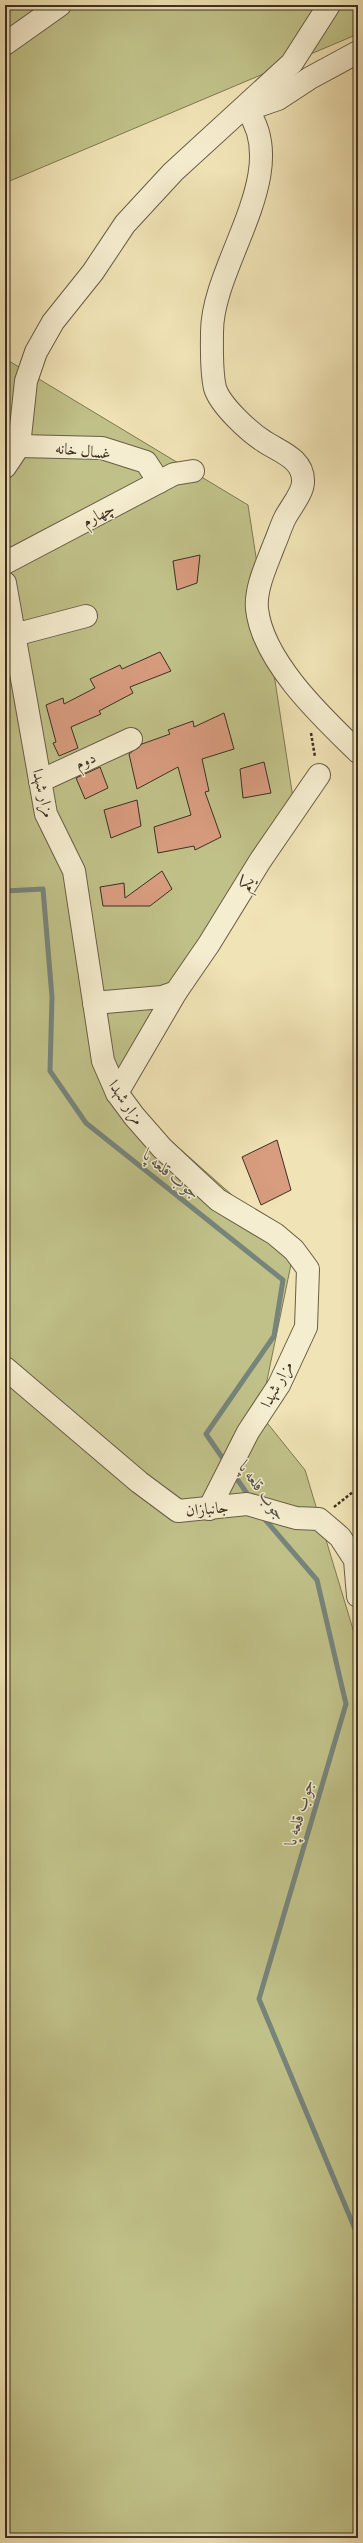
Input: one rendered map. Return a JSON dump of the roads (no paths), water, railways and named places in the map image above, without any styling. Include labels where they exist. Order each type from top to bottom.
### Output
[{"type":"street","points":[[5,44],[60,5]]},
{"type":"street","points":[[5,466],[19,446],[26,381],[36,352],[53,322],[93,272],[126,224],[173,172],[243,112],[292,63],[329,5]]},
{"type":"street","points":[[243,112],[278,99],[310,78],[358,52]]},
{"type":"street","points":[[243,112],[257,123],[261,139],[261,167],[245,222],[218,297],[211,330],[212,357],[216,389],[232,414],[264,442],[285,452],[302,471],[304,484],[284,520],[262,578],[257,609],[264,632],[276,656],[294,685],[358,752]]},
{"type":"street","name":"غسال خانه","points":[[19,446],[102,448],[146,462],[159,482]]},
{"type":"street","name":"چهارم","points":[[5,563],[174,474],[193,472]]},
{"type":"street","name":"مزار شهدا","points":[[5,583],[46,814],[74,871],[103,1061],[117,1093],[134,1116],[162,1148],[192,1177],[218,1200],[275,1234],[294,1250],[308,1270],[306,1326],[279,1385],[248,1432],[209,1509]]},
{"type":"street","points":[[14,635],[86,616]]},
{"type":"street","name":"دوم","points":[[40,781],[131,739]]},
{"type":"street","name":"یکم","points":[[117,1093],[176,992],[210,944],[260,861],[319,775]]},
{"type":"street","points":[[94,1003],[162,997],[176,992]]},
{"type":"street","name":"جانبازان","points":[[5,1368],[162,1500],[178,1511],[256,1506],[296,1518],[319,1519],[340,1537],[355,1560],[358,1596]]},
{"type":"waterway","name":"جوب قلعه پا","points":[[5,891],[43,889],[52,997],[50,1071],[86,1123],[283,1280],[274,1336],[206,1434],[226,1463]]},
{"type":"waterway","name":"جوب قلعه پا","points":[[233,1473],[250,1498]]},
{"type":"waterway","name":"جوب قلعه پا","points":[[262,1516],[317,1580],[346,1704],[259,1999],[355,2229],[358,2229]]}]
